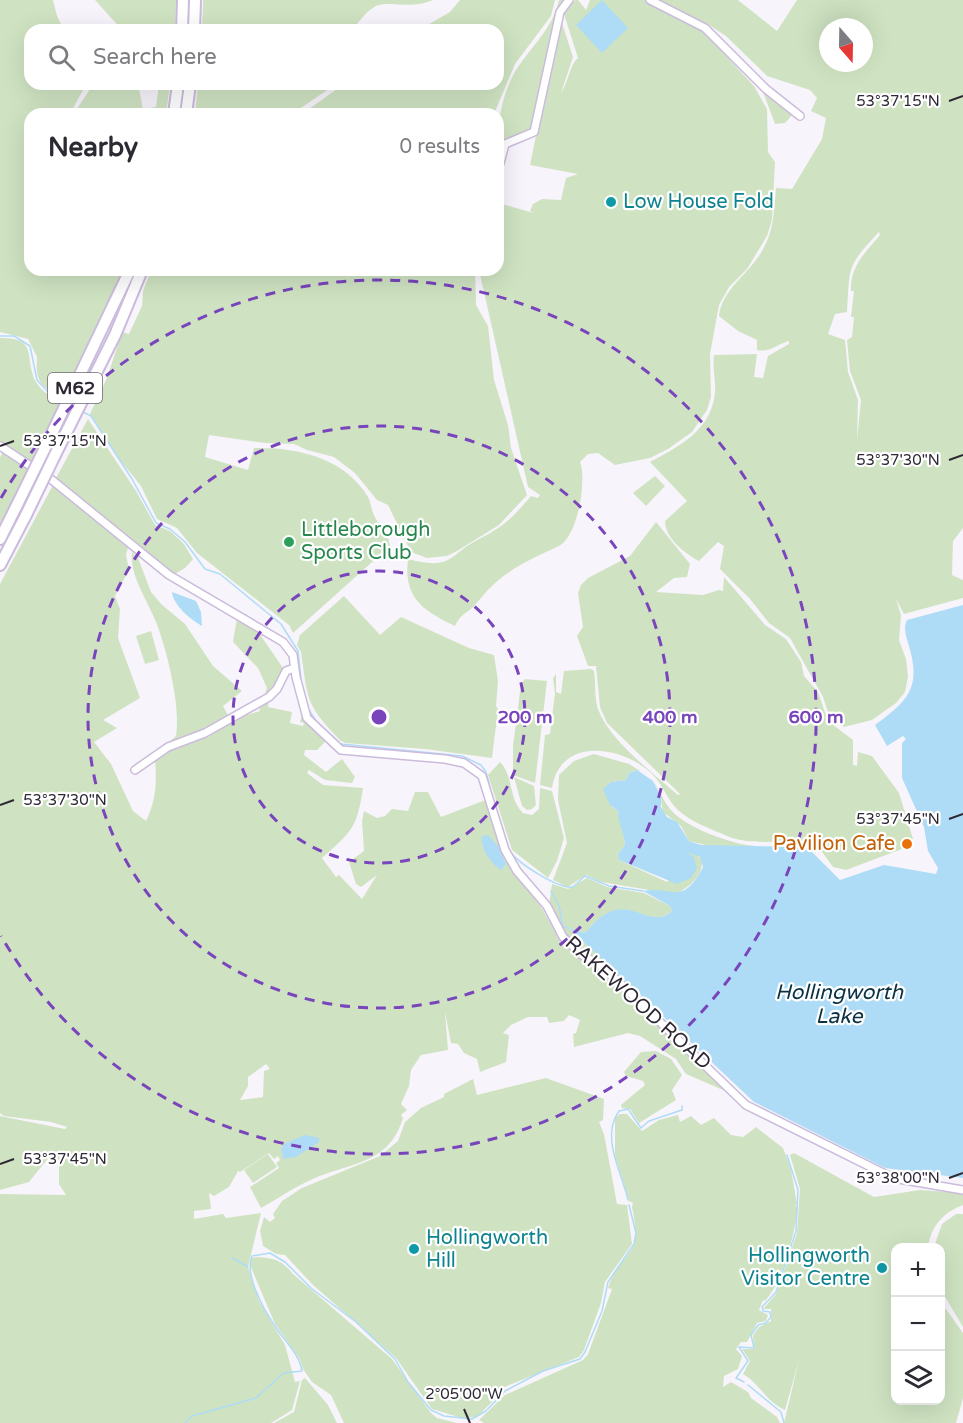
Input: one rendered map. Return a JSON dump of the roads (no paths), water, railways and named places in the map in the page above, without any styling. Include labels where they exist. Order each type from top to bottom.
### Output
[{"type":"highway","points":[[182,24],[183,0]]},
{"type":"highway","points":[[194,24],[195,0]]},
{"type":"highway","points":[[175,108],[177,90]]},
{"type":"highway","points":[[187,108],[189,90]]},
{"type":"highway","name":"M62","points":[[0,539],[127,276]]},
{"type":"highway","name":"M62","points":[[0,565],[115,335],[140,276]]},
{"type":"street","points":[[504,148],[505,144],[534,132],[560,12],[568,0]]},
{"type":"street","points":[[650,0],[705,28],[766,89],[800,116]]},
{"type":"street","name":"RAKEWOOD ROAD","points":[[0,446],[52,480],[169,575],[282,642],[294,655],[294,668],[307,718],[341,750],[445,759],[474,768],[482,776],[505,850],[517,871],[547,906],[562,937],[582,955],[603,967],[746,1105],[887,1176],[963,1190]]},
{"type":"street","points":[[135,770],[168,747],[205,733],[269,697],[277,689],[286,671],[294,668]]},
{"type":"water","points":[[602,0],[628,28],[602,53],[576,25]]},
{"type":"water","points":[[172,592],[196,601],[201,612],[202,626],[179,607]]},
{"type":"water","name":"Hollingworth Lake","points":[[963,605],[963,1178],[885,1168],[754,1102],[569,928],[585,933],[599,918],[612,911],[624,909],[653,917],[662,916],[672,911],[670,906],[643,891],[682,891],[696,880],[703,867],[700,857],[687,852],[694,857],[697,868],[691,878],[677,884],[619,860],[618,854],[625,845],[618,811],[610,805],[603,789],[611,782],[626,780],[629,773],[637,770],[653,781],[661,797],[661,807],[667,817],[677,822],[689,841],[701,845],[796,847],[812,852],[840,880],[884,865],[936,874],[938,868],[928,851],[924,827],[902,778],[902,743],[906,739],[903,736],[887,746],[875,725],[904,700],[913,682],[912,658],[905,632],[907,620]]},
{"type":"water","points":[[488,835],[498,846],[506,864],[501,870],[490,860],[484,850],[482,836]]},
{"type":"water","points":[[305,1135],[319,1138],[319,1142],[296,1157],[283,1159],[281,1149],[284,1144]]},
{"type":"waterway","points":[[0,336],[14,336],[30,346],[37,380],[49,393],[64,400]]},
{"type":"waterway","points":[[83,412],[91,416],[132,479],[156,523],[170,529],[185,542],[205,569],[220,574],[281,624],[298,651],[302,688]]},
{"type":"waterway","points":[[307,707],[316,721],[335,739]]},
{"type":"waterway","points":[[341,744],[462,756],[481,765],[486,772],[506,843],[520,862],[548,880],[566,887],[573,887],[585,876],[609,886],[643,891]]},
{"type":"waterway","points":[[551,891],[559,906],[563,927],[569,928]]},
{"type":"waterway","points":[[628,1200],[612,1143],[614,1121],[619,1111],[628,1109],[641,1128],[649,1121],[682,1110],[682,1106]]},
{"type":"waterway","points":[[744,1382],[736,1378],[748,1361],[739,1347],[754,1348],[751,1335],[758,1325],[766,1323],[771,1317],[770,1312],[763,1311],[762,1307],[776,1292],[796,1231],[798,1190],[787,1155]]},
{"type":"waterway","points":[[185,1423],[192,1416],[256,1398],[284,1373],[302,1371],[295,1353],[266,1311],[253,1282],[250,1264],[252,1256],[270,1253],[285,1262],[312,1289],[356,1322],[395,1359],[408,1382],[431,1410],[444,1416],[472,1419],[486,1411],[505,1391],[543,1371],[580,1359],[602,1311],[608,1282],[634,1244],[636,1233],[629,1205]]},
{"type":"waterway","points":[[232,1258],[248,1267]]},
{"type":"waterway","points":[[748,1385],[781,1412],[784,1423]]},
{"type":"place","name":"Low House Fold","points":[[611,202]]},
{"type":"place","name":"Littleborough Sports Club","points":[[289,542]]},
{"type":"place","name":"Pavilion Cafe","points":[[907,844]]},
{"type":"place","name":"Hollingworth Hill","points":[[414,1249]]},
{"type":"place","name":"Hollingworth Visitor Centre","points":[[882,1268]]}]
